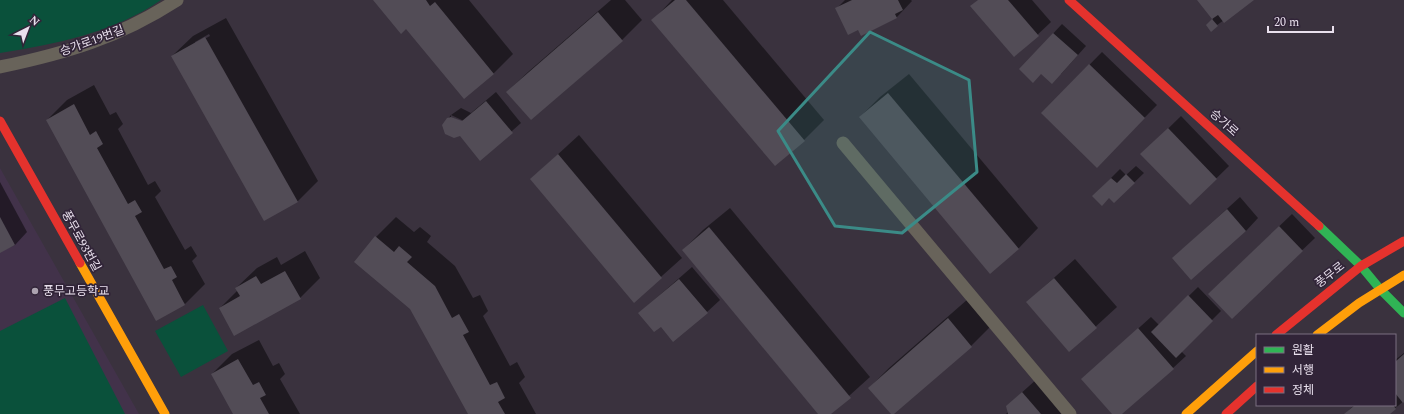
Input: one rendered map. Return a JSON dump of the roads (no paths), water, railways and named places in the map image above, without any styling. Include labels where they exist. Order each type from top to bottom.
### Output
[{"type":"street","name":"승가로","points":[[1069,0],[1247,159],[1361,266]]},
{"type":"street","name":"풍무로93번길","points":[[0,121],[165,414]]},
{"type":"street","name":"풍무로","points":[[1277,334],[1361,266],[1404,242]]},
{"type":"street","points":[[1361,266],[1387,278],[1400,289]]},
{"type":"street","points":[[1361,266],[1380,289],[1404,313]]},
{"type":"street","points":[[1318,334],[1338,318],[1380,289],[1387,278],[1404,275]]},
{"type":"street","points":[[1186,414],[1256,352]]},
{"type":"street","points":[[1226,414],[1256,387]]},
{"type":"lane","name":"승가로19번길","points":[[0,67],[65,52],[101,40],[124,30],[177,0]]},
{"type":"lane","points":[[843,143],[1070,414]]},
{"type":"place","name":"풍무고등학교","points":[[35,291]]}]
